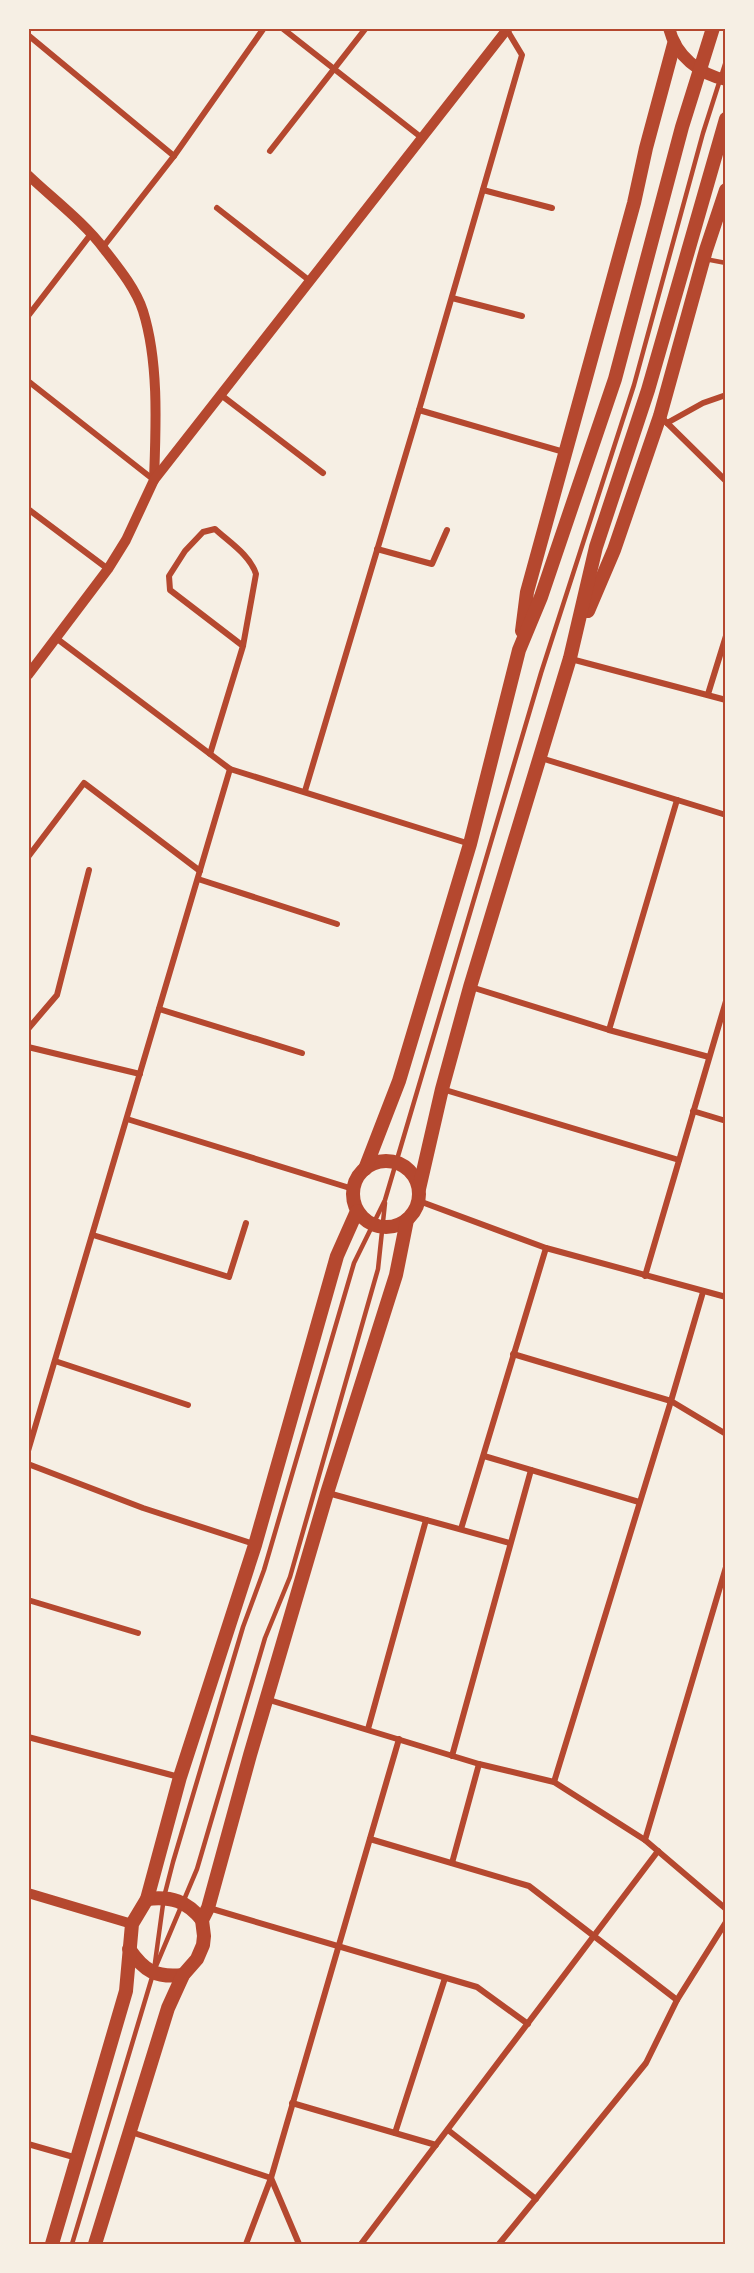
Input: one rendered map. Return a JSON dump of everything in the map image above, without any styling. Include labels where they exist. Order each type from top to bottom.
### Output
[{"type":"main road","points":[[669,28],[674,44],[690,63],[711,76],[726,80]]},
{"type":"main road","points":[[519,650],[541,597],[615,379],[682,127],[713,28]]},
{"type":"main road","points":[[365,1169],[399,1081],[470,844],[519,650],[527,592],[634,203],[674,44]]},
{"type":"main road","points":[[419,1195],[415,1178],[408,1169],[397,1162],[375,1163],[365,1169],[357,1178],[353,1189],[353,1200],[357,1211],[364,1220],[378,1226],[397,1226],[414,1212],[419,1195],[442,1089],[470,987],[571,654],[596,547],[648,390],[726,119]]},
{"type":"main road","points":[[571,654],[664,420],[706,250],[726,190]]},
{"type":"main road","points":[[52,2244],[126,1991],[132,1924],[147,1899],[180,1777],[255,1545],[337,1256],[357,1211]]},
{"type":"main road","points":[[95,2244],[168,2008],[183,1975],[197,1959],[202,1945],[205,1914],[327,1493],[396,1275],[407,1220]]},
{"type":"main road","points":[[147,1899],[164,1897],[184,1903],[205,1914]]},
{"type":"main road","points":[[129,1949],[145,1968],[167,1977],[183,1975]]},
{"type":"street","points":[[103,247],[174,156],[264,28]]},
{"type":"street","points":[[282,28],[422,138]]},
{"type":"street","points":[[270,151],[366,28]]},
{"type":"street","points":[[28,675],[108,569],[126,540],[154,480],[507,29],[522,55],[420,410],[305,792]]},
{"type":"street","points":[[28,35],[174,156]]},
{"type":"street","points":[[28,175],[103,247],[135,294],[142,309],[148,331],[157,414],[154,480]]},
{"type":"street","points":[[483,190],[552,208]]},
{"type":"street","points":[[217,208],[310,281]]},
{"type":"street","points":[[28,316],[91,234]]},
{"type":"street","points":[[452,298],[522,316]]},
{"type":"street","points":[[28,381],[154,480]]},
{"type":"street","points":[[221,395],[323,473]]},
{"type":"street","points":[[726,395],[664,420],[726,482]]},
{"type":"street","points":[[420,410],[564,452]]},
{"type":"street","points":[[28,509],[108,569]]},
{"type":"street","points":[[210,754],[243,646],[256,573],[254,566],[215,529],[203,532],[185,551],[169,576],[170,590],[243,646]]},
{"type":"street","points":[[377,549],[432,564],[447,530]]},
{"type":"street","points":[[708,694],[726,636]]},
{"type":"street","points":[[56,638],[230,770],[470,844]]},
{"type":"street","points":[[571,654],[726,700]]},
{"type":"street","points":[[540,758],[726,815]]},
{"type":"street","points":[[28,1451],[230,770]]},
{"type":"street","points":[[28,856],[84,783],[200,871]]},
{"type":"street","points":[[609,1030],[677,800]]},
{"type":"street","points":[[28,1029],[57,995],[89,870]]},
{"type":"street","points":[[198,879],[337,924]]},
{"type":"street","points":[[470,987],[609,1030],[709,1057]]},
{"type":"street","points":[[645,1276],[726,1000]]},
{"type":"street","points":[[159,1009],[302,1053]]},
{"type":"street","points":[[28,1047],[140,1074]]},
{"type":"street","points":[[442,1089],[679,1160]]},
{"type":"street","points":[[693,1111],[726,1121]]},
{"type":"street","points":[[127,1119],[353,1189]]},
{"type":"street","points":[[419,1195],[546,1248],[726,1297]]},
{"type":"street","points":[[93,1235],[229,1277],[246,1223]]},
{"type":"street","points":[[461,1529],[546,1248]]},
{"type":"street","points":[[554,1782],[703,1292]]},
{"type":"street","points":[[513,1354],[671,1401],[726,1434]]},
{"type":"street","points":[[55,1362],[188,1405]]},
{"type":"street","points":[[484,1456],[639,1502]]},
{"type":"street","points":[[28,1464],[143,1508],[255,1545]]},
{"type":"street","points":[[453,1756],[531,1470]]},
{"type":"street","points":[[327,1493],[510,1543]]},
{"type":"street","points":[[368,1729],[426,1520]]},
{"type":"street","points":[[645,1840],[726,1567]]},
{"type":"street","points":[[28,1600],[138,1633]]},
{"type":"street","points":[[266,1699],[478,1764],[554,1782],[645,1840],[726,1909]]},
{"type":"street","points":[[28,1737],[180,1777]]},
{"type":"street","points":[[246,2244],[271,2178],[399,1739]]},
{"type":"street","points":[[452,1863],[478,1764]]},
{"type":"street","points":[[370,1839],[529,1886],[677,2000]]},
{"type":"street","points":[[361,2244],[658,1851]]},
{"type":"street","points":[[28,1893],[132,1924]]},
{"type":"street","points":[[205,1914],[339,1946],[477,1987],[528,2024]]},
{"type":"street","points":[[499,2244],[646,2063],[677,2000],[726,1922]]},
{"type":"street","points":[[395,2133],[445,1978]]},
{"type":"street","points":[[292,2103],[436,2145]]},
{"type":"street","points":[[448,2130],[536,2199]]},
{"type":"street","points":[[130,2131],[271,2178],[299,2244]]},
{"type":"street","points":[[28,2144],[79,2158]]},
{"type":"lane","points":[[72,2244],[154,1972],[197,1869],[265,1638],[290,1577],[378,1269],[378,1226],[385,1200],[538,684],[633,385],[703,133],[726,61]]},
{"type":"lane","points":[[705,259],[726,263]]},
{"type":"lane","points":[[154,1972],[164,1897],[239,1638],[264,1570],[354,1263],[378,1226],[385,1200]]}]
